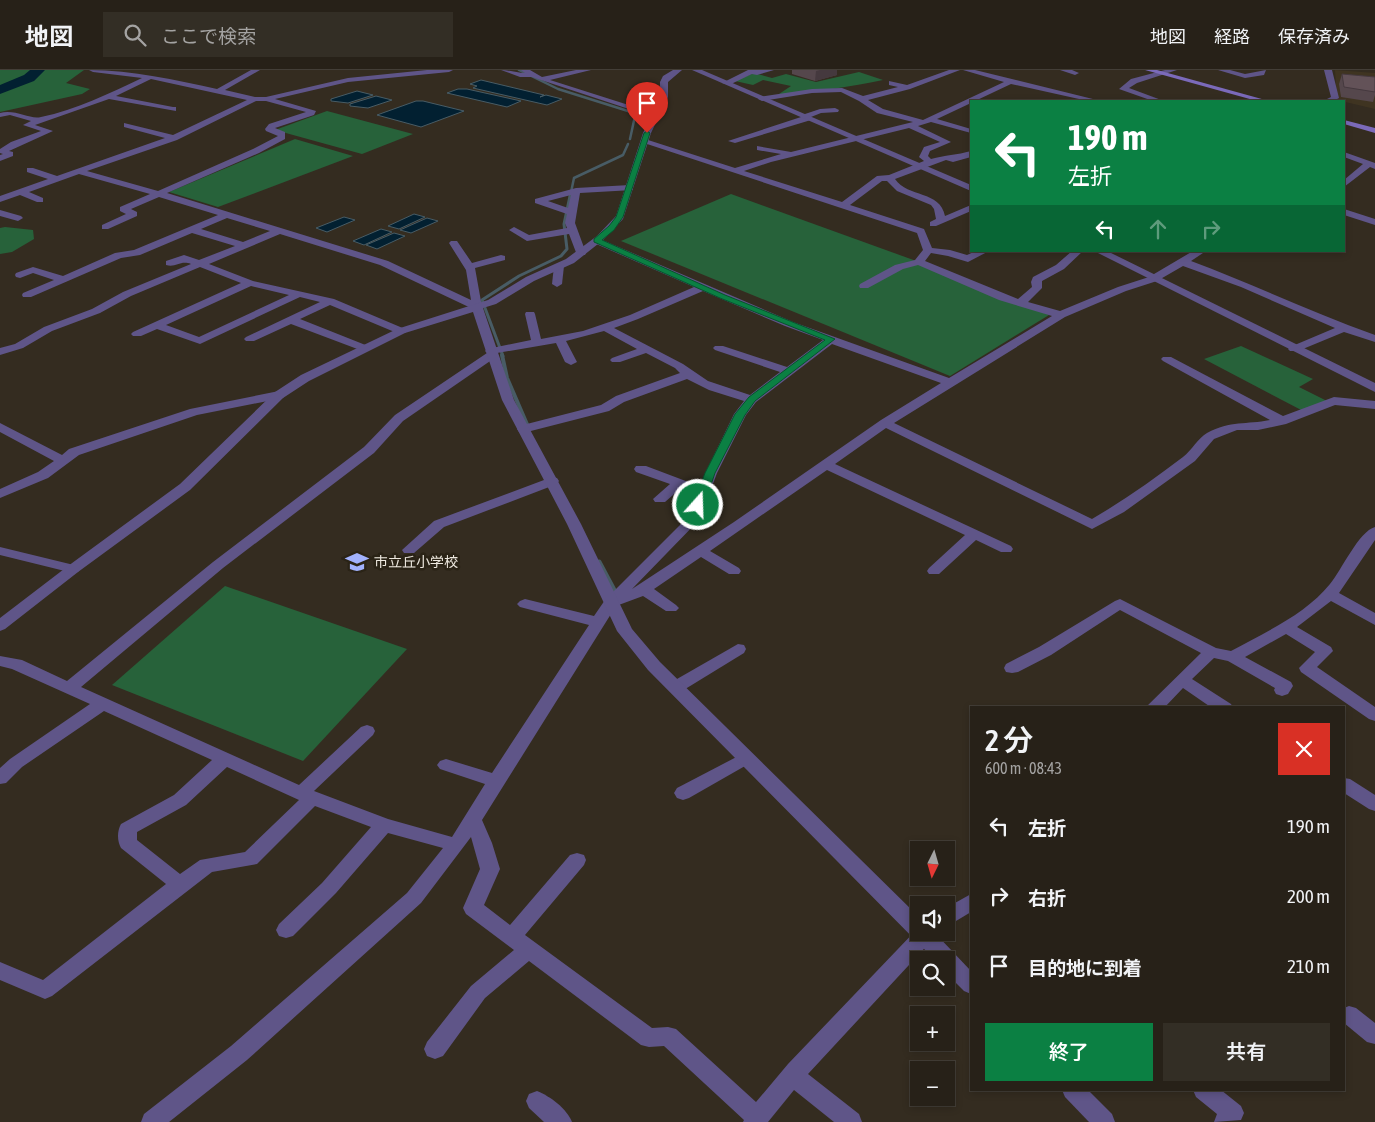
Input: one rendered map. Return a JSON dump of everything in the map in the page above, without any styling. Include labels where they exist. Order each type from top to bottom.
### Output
[{"type":"main road","points":[[1149,70],[1260,100]]},
{"type":"main road","points":[[1345,122],[1375,131]]},
{"type":"street","points":[[93,70],[150,77],[220,90],[255,99],[266,99],[390,72],[448,70]]},
{"type":"street","points":[[0,158],[10,154],[3,151],[14,144],[49,131],[27,125],[108,98],[164,70]]},
{"type":"street","points":[[220,90],[256,70]]},
{"type":"street","points":[[505,70],[520,75],[536,77],[656,115]]},
{"type":"street","points":[[525,70],[536,77],[587,70]]},
{"type":"street","points":[[0,626],[72,569],[185,487],[279,395],[305,378],[401,331],[483,305],[530,279],[559,266],[597,241],[612,228],[620,217],[644,142],[664,97],[664,82],[666,78],[678,70]]},
{"type":"street","points":[[699,70],[762,99],[970,188]]},
{"type":"street","points":[[726,83],[751,72],[757,73],[770,70]]},
{"type":"street","points":[[862,99],[956,70]]},
{"type":"street","points":[[967,70],[1010,82],[1092,100]]},
{"type":"street","points":[[1064,70],[1076,73]]},
{"type":"street","points":[[1157,100],[1123,89],[1134,81],[1173,70]]},
{"type":"street","points":[[1222,70],[1252,76],[1261,73],[1262,70]]},
{"type":"street","points":[[1328,70],[1335,98],[1330,100]]},
{"type":"street","points":[[972,100],[1010,82]]},
{"type":"street","points":[[892,83],[907,86]]},
{"type":"street","points":[[762,99],[832,89],[842,90],[862,99],[880,111],[970,131]]},
{"type":"street","points":[[1130,100],[1143,96]]},
{"type":"street","points":[[108,98],[172,109]]},
{"type":"street","points":[[0,200],[19,191],[80,172],[174,138],[255,99]]},
{"type":"street","points":[[105,227],[134,214],[123,209],[256,151],[282,137],[282,134],[269,129],[272,126],[311,114],[312,111],[266,99]]},
{"type":"street","points":[[735,171],[794,154],[928,121],[970,101]]},
{"type":"street","points":[[732,142],[820,112],[835,110]]},
{"type":"street","points":[[0,115],[10,113],[40,121]]},
{"type":"street","points":[[127,125],[174,138]]},
{"type":"street","points":[[911,126],[947,142],[927,149],[923,157],[930,162]]},
{"type":"street","points":[[876,134],[888,139]]},
{"type":"street","points":[[644,142],[921,232]]},
{"type":"street","points":[[760,148],[794,154]]},
{"type":"street","points":[[843,206],[880,178],[890,178],[946,157],[953,159],[970,154]]},
{"type":"street","points":[[1345,154],[1372,165]]},
{"type":"street","points":[[1345,183],[1372,165]]},
{"type":"street","points":[[30,170],[57,179]]},
{"type":"street","points":[[80,172],[228,214],[384,263],[483,305]]},
{"type":"street","points":[[890,178],[891,182],[909,193],[938,206],[940,220]]},
{"type":"street","points":[[568,212],[538,201],[572,192],[630,188]]},
{"type":"street","points":[[19,191],[40,200]]},
{"type":"street","points":[[572,192],[568,212],[572,230],[581,253]]},
{"type":"street","points":[[921,232],[940,220],[970,208]]},
{"type":"street","points":[[1345,212],[1375,222]]},
{"type":"street","points":[[0,213],[18,218]]},
{"type":"street","points":[[28,295],[119,255],[136,252],[194,230],[228,214]]},
{"type":"street","points":[[194,230],[245,246]]},
{"type":"street","points":[[514,230],[527,238],[572,230]]},
{"type":"street","points":[[0,352],[19,346],[48,330],[96,311],[127,294],[279,231]]},
{"type":"street","points":[[921,232],[928,250]]},
{"type":"street","points":[[597,241],[702,287],[831,339],[951,383]]},
{"type":"street","points":[[454,243],[469,267],[483,305],[497,352],[508,400],[574,524],[625,631],[654,666],[910,921]]},
{"type":"street","points":[[928,250],[950,253],[968,259],[982,252]]},
{"type":"street","points":[[919,262],[928,250]]},
{"type":"street","points":[[1021,302],[1037,288],[1037,279],[1060,267],[1077,252]]},
{"type":"street","points":[[1101,252],[1375,388]]},
{"type":"street","points":[[610,603],[644,589],[826,465],[884,423],[1061,314],[1113,292],[1153,279],[1199,252]]},
{"type":"street","points":[[170,263],[184,258],[250,283],[330,302],[401,331]]},
{"type":"street","points":[[469,267],[500,258]]},
{"type":"street","points":[[77,260],[95,266]]},
{"type":"street","points":[[864,286],[899,266],[919,262],[1003,298],[1061,314]]},
{"type":"street","points":[[1183,262],[1375,339]]},
{"type":"street","points":[[556,284],[559,266]]},
{"type":"street","points":[[1215,274],[1230,266]]},
{"type":"street","points":[[20,275],[33,270],[63,279]]},
{"type":"street","points":[[137,334],[250,283]]},
{"type":"street","points":[[69,688],[218,565],[370,450],[399,418],[497,352],[560,340],[606,328],[702,287]]},
{"type":"street","points":[[158,326],[200,341],[297,295]]},
{"type":"street","points":[[250,339],[330,302]]},
{"type":"street","points":[[530,314],[537,344]]},
{"type":"street","points":[[292,320],[364,348]]},
{"type":"street","points":[[606,328],[678,366],[687,375],[700,382],[752,399]]},
{"type":"street","points":[[1294,349],[1344,328]]},
{"type":"street","points":[[152,1122],[239,1053],[414,898],[456,845],[610,603],[693,519],[710,473],[740,414],[752,399],[831,339]]},
{"type":"street","points":[[560,340],[571,362]]},
{"type":"street","points":[[719,348],[788,371]]},
{"type":"street","points":[[616,360],[648,349]]},
{"type":"street","points":[[1167,359],[1282,421]]},
{"type":"street","points":[[523,429],[605,408],[620,399],[687,375]]},
{"type":"street","points":[[0,494],[43,475],[74,452],[194,412],[279,395]]},
{"type":"street","points":[[884,423],[1092,525],[1119,509],[1190,458],[1210,436],[1235,426],[1258,426],[1282,421],[1334,401],[1375,405]]},
{"type":"street","points":[[0,428],[62,460]]},
{"type":"street","points":[[826,465],[1006,548]]},
{"type":"street","points":[[641,468],[703,492]]},
{"type":"street","points":[[409,550],[439,524],[552,481]]},
{"type":"street","points":[[660,499],[679,482]]},
{"type":"street","points":[[1233,657],[1286,627],[1330,594],[1347,573],[1362,544],[1375,531]]},
{"type":"street","points":[[934,571],[975,534]]},
{"type":"street","points":[[0,551],[72,569]]},
{"type":"street","points":[[700,551],[734,571]]},
{"type":"street","points":[[644,589],[671,608]]},
{"type":"street","points":[[1330,594],[1375,620]]},
{"type":"street","points":[[526,604],[598,622]]},
{"type":"street","points":[[1012,668],[1045,651],[1120,604],[1211,652],[1233,657],[1285,686],[1282,690]]},
{"type":"street","points":[[1286,627],[1325,651],[1307,668],[1375,715]]},
{"type":"street","points":[[676,687],[738,649]]},
{"type":"street","points":[[1154,706],[1211,652]]},
{"type":"street","points":[[0,661],[16,664],[306,795],[384,825],[456,845]]},
{"type":"street","points":[[1182,680],[1222,706]]},
{"type":"street","points":[[0,778],[16,763],[102,704]]},
{"type":"street","points":[[0,971],[45,990],[207,865],[250,859],[306,795],[367,731]]},
{"type":"street","points":[[180,884],[128,843],[128,829],[180,800],[225,758]]},
{"type":"street","points":[[683,793],[746,758]]},
{"type":"street","points":[[446,764],[496,781]]},
{"type":"street","points":[[1345,785],[1375,804]]},
{"type":"street","points":[[472,819],[483,843],[490,869],[473,908],[649,1038],[668,1036],[756,1120],[793,1074],[915,941]]},
{"type":"street","points":[[286,930],[329,888],[384,825]]},
{"type":"street","points":[[512,937],[577,860]]},
{"type":"street","points":[[955,913],[970,903]]},
{"type":"street","points":[[930,941],[970,984]]},
{"type":"street","points":[[434,1049],[478,992],[529,949]]},
{"type":"street","points":[[1349,1015],[1375,1034]]},
{"type":"street","points":[[793,1074],[851,1122]]},
{"type":"street","points":[[1205,1091],[1233,1113],[1225,1122]]},
{"type":"street","points":[[1078,1092],[1104,1122]]},
{"type":"street","points":[[537,1101],[561,1122]]},
{"type":"shaded area","points":[[1335,70],[1375,73],[1375,109],[1345,102],[1345,100],[1337,100]]},
{"type":"green space","points":[[0,70],[84,70],[66,83],[90,89],[82,94],[0,112]]},
{"type":"green space","points":[[859,72],[883,80],[785,96],[779,94],[791,86],[763,80],[753,85],[735,81],[754,73],[772,78],[786,74],[816,82]]},
{"type":"green space","points":[[327,111],[413,134],[362,154],[275,130]]},
{"type":"green space","points":[[295,139],[353,156],[218,207],[169,192]]},
{"type":"green space","points":[[731,194],[919,262],[1049,315],[950,376],[621,241]]},
{"type":"green space","points":[[0,228],[33,230],[34,239],[12,252],[0,254]]},
{"type":"green space","points":[[1241,346],[1313,379],[1299,387],[1327,401],[1305,412],[1204,359]]},
{"type":"green space","points":[[225,586],[407,649],[303,761],[112,685]]},
{"type":"water","points":[[481,80],[544,95],[540,97],[546,95],[562,99],[547,105],[473,88],[477,86],[470,84]]},
{"type":"water","points":[[458,89],[467,89],[521,101],[507,107],[447,93]]},
{"type":"water","points":[[357,91],[373,95],[348,103],[331,101],[331,99]]},
{"type":"water","points":[[376,96],[392,100],[368,108],[350,106],[350,104]]},
{"type":"water","points":[[416,101],[464,111],[421,127],[377,115]]},
{"type":"water","points":[[414,214],[425,217],[399,229],[388,226]]},
{"type":"water","points":[[344,217],[355,220],[327,232],[316,228]]},
{"type":"water","points":[[427,218],[438,221],[411,233],[400,230]]},
{"type":"water","points":[[381,229],[392,232],[364,245],[353,241]]},
{"type":"water","points":[[394,233],[405,236],[377,249],[366,245]]},
{"type":"building","points":[[1342,74],[1375,77],[1375,92],[1344,87]]},
{"type":"waterway","points":[[0,90],[29,78],[38,70]]},
{"type":"waterway","points":[[519,70],[558,89],[628,111],[635,116],[630,139]]},
{"type":"waterway","points":[[570,197],[574,178],[623,155],[628,144]]},
{"type":"waterway","points":[[503,356],[482,300],[519,276],[561,256],[567,249],[564,224],[570,196]]},
{"type":"waterway","points":[[502,355],[507,378],[529,429]]},
{"type":"waterway","points":[[599,562],[615,592]]},
{"type":"place","name":"市立丘小学校","points":[[357,562]]},
{"type":"route","points":[[647,133],[620,217],[612,228],[597,241],[722,296],[831,339],[752,399],[740,414],[710,473],[698,505]]}]
